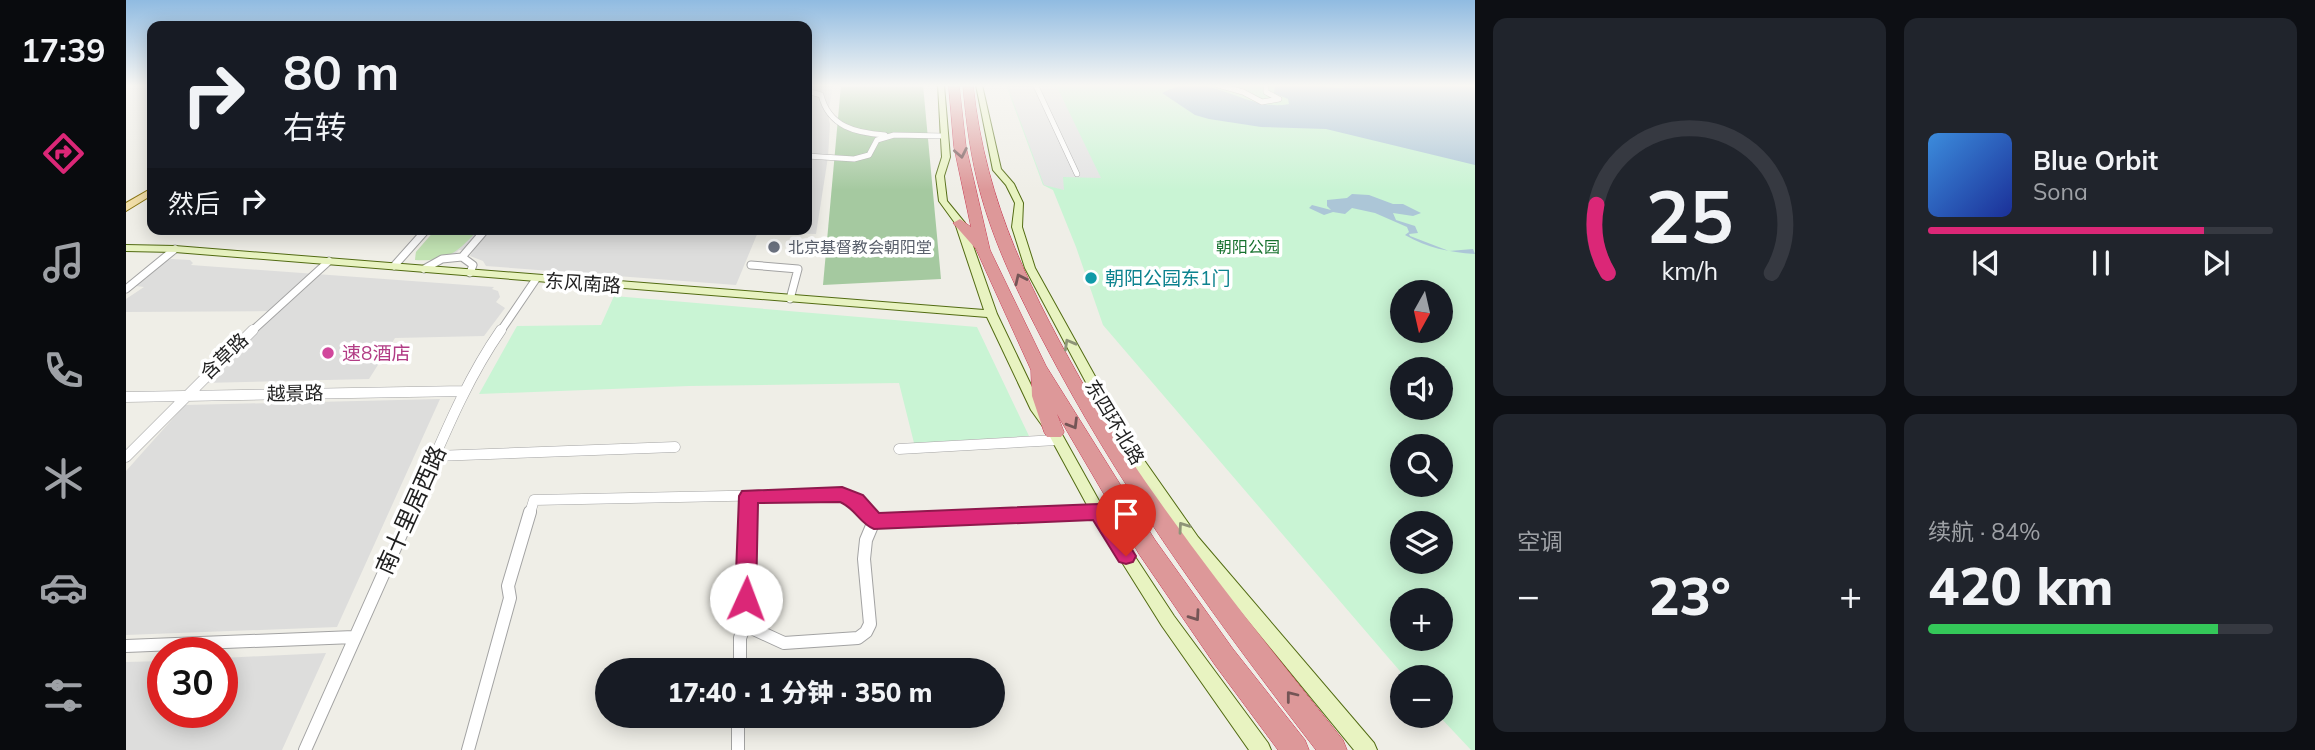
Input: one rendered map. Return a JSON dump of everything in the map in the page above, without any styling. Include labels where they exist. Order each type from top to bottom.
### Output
[{"type":"highway","name":"东四环北路","points":[[957,120],[960,147],[983,250],[1037,366],[1147,547],[1224,657],[1295,750]]},
{"type":"highway","name":"东四环北路","points":[[972,120],[987,195],[1004,245],[1100,431],[1173,541],[1333,750]]},
{"type":"highway","points":[[974,137],[984,120]]},
{"type":"highway","points":[[960,223],[983,250]]},
{"type":"highway","points":[[1037,366],[1041,396],[1055,436]]},
{"type":"highway","points":[[1073,383],[1127,446]]},
{"type":"main road","points":[[126,199],[147,185]]},
{"type":"main road","points":[[126,208],[147,194]]},
{"type":"street","points":[[834,120],[841,127],[868,134],[944,136]]},
{"type":"street","points":[[943,120],[946,163],[939,183],[943,201],[960,223],[991,314],[1037,410],[1168,621],[1261,750]]},
{"type":"street","name":"东四环北路","points":[[985,120],[997,170],[1010,184],[1019,203],[1017,228],[1030,268],[1127,446],[1194,542],[1367,750]]},
{"type":"street","points":[[1052,120],[1077,174]]},
{"type":"street","points":[[812,156],[854,159],[869,155],[877,140],[894,135]]},
{"type":"street","points":[[394,266],[422,235]]},
{"type":"street","points":[[424,269],[442,260],[462,257],[481,235]]},
{"type":"street","name":"东风南路","points":[[126,242],[175,249]]},
{"type":"street","name":"东风南路","points":[[126,248],[175,249],[991,314]]},
{"type":"street","points":[[126,289],[175,249]]},
{"type":"street","points":[[462,257],[473,264],[470,273]]},
{"type":"street","name":"含草路","points":[[126,457],[184,395],[268,314],[329,261]]},
{"type":"street","points":[[751,265],[798,269],[790,299]]},
{"type":"street","name":"南十里居西路","points":[[305,750],[464,391],[478,363],[536,279]]},
{"type":"street","name":"越景路","points":[[126,397],[464,391]]},
{"type":"street","points":[[899,449],[1055,436]]},
{"type":"street","points":[[435,456],[676,447]]},
{"type":"street","points":[[468,750],[510,598],[508,586],[534,499],[842,494],[856,500],[874,521]]},
{"type":"street","points":[[740,658],[740,638],[745,625],[748,496]]},
{"type":"street","points":[[874,521],[1098,512]]},
{"type":"street","points":[[745,625],[785,643],[858,638],[864,635],[869,629],[870,618],[863,575],[864,543],[874,521]]},
{"type":"street","points":[[126,646],[354,638]]},
{"type":"street","points":[[737,750],[738,728]]},
{"type":"shaded area","points":[[812,120],[829,120],[828,157],[816,234],[812,234]]},
{"type":"shaded area","points":[[1020,120],[1073,120],[1101,178],[1063,177],[1064,190],[1044,185]]},
{"type":"shaded area","points":[[431,235],[757,235],[736,285],[486,266],[483,261],[470,256],[473,251],[459,250],[454,255],[415,260],[416,252]]},
{"type":"shaded area","points":[[171,259],[190,260],[193,263],[191,265],[494,287],[492,289],[498,291],[500,297],[496,302],[505,308],[484,336],[395,338],[369,379],[202,383],[277,311],[126,312],[126,299],[144,287],[136,286],[136,282],[157,264]]},
{"type":"shaded area","points":[[440,399],[337,627],[126,635],[126,471],[185,405]]},
{"type":"shaded area","points":[[326,653],[282,750],[126,750],[126,662],[147,661],[147,728],[238,728],[238,657]]},
{"type":"green space","points":[[838,120],[926,120],[941,279],[823,285]]},
{"type":"green space","name":"朝阳公园","points":[[1019,120],[1475,120],[1475,750],[1471,750],[1450,728],[1453,728],[1453,665],[1395,665],[1103,325],[1053,190],[1043,185]]},
{"type":"green space","points":[[431,235],[473,235],[452,254],[444,257],[415,260],[416,252]]},
{"type":"green space","points":[[614,296],[977,327],[1029,436],[914,443],[899,383],[689,386],[479,394],[517,326],[601,325]]},
{"type":"water","points":[[1216,120],[1475,120],[1475,165],[1326,129],[1261,127]]},
{"type":"water","points":[[1352,194],[1369,195],[1393,204],[1403,204],[1421,213],[1413,216],[1393,213],[1396,220],[1415,226],[1418,233],[1409,234],[1410,236],[1448,251],[1405,235],[1409,232],[1407,227],[1375,213],[1352,208],[1345,214],[1333,212],[1324,215],[1309,208],[1312,205],[1331,210],[1327,206],[1327,200],[1347,198]]},
{"type":"water","points":[[1473,249],[1475,254],[1465,253],[1450,251]]},
{"type":"place","name":"北京基督教会朝阳堂","points":[[774,247]]},
{"type":"place","name":"朝阳公园东1门","points":[[1091,278]]},
{"type":"place","name":"速8酒店","points":[[328,353]]},
{"type":"route","points":[[746,599],[748,496],[842,494],[856,500],[874,521],[1098,512],[1126,556]]}]
